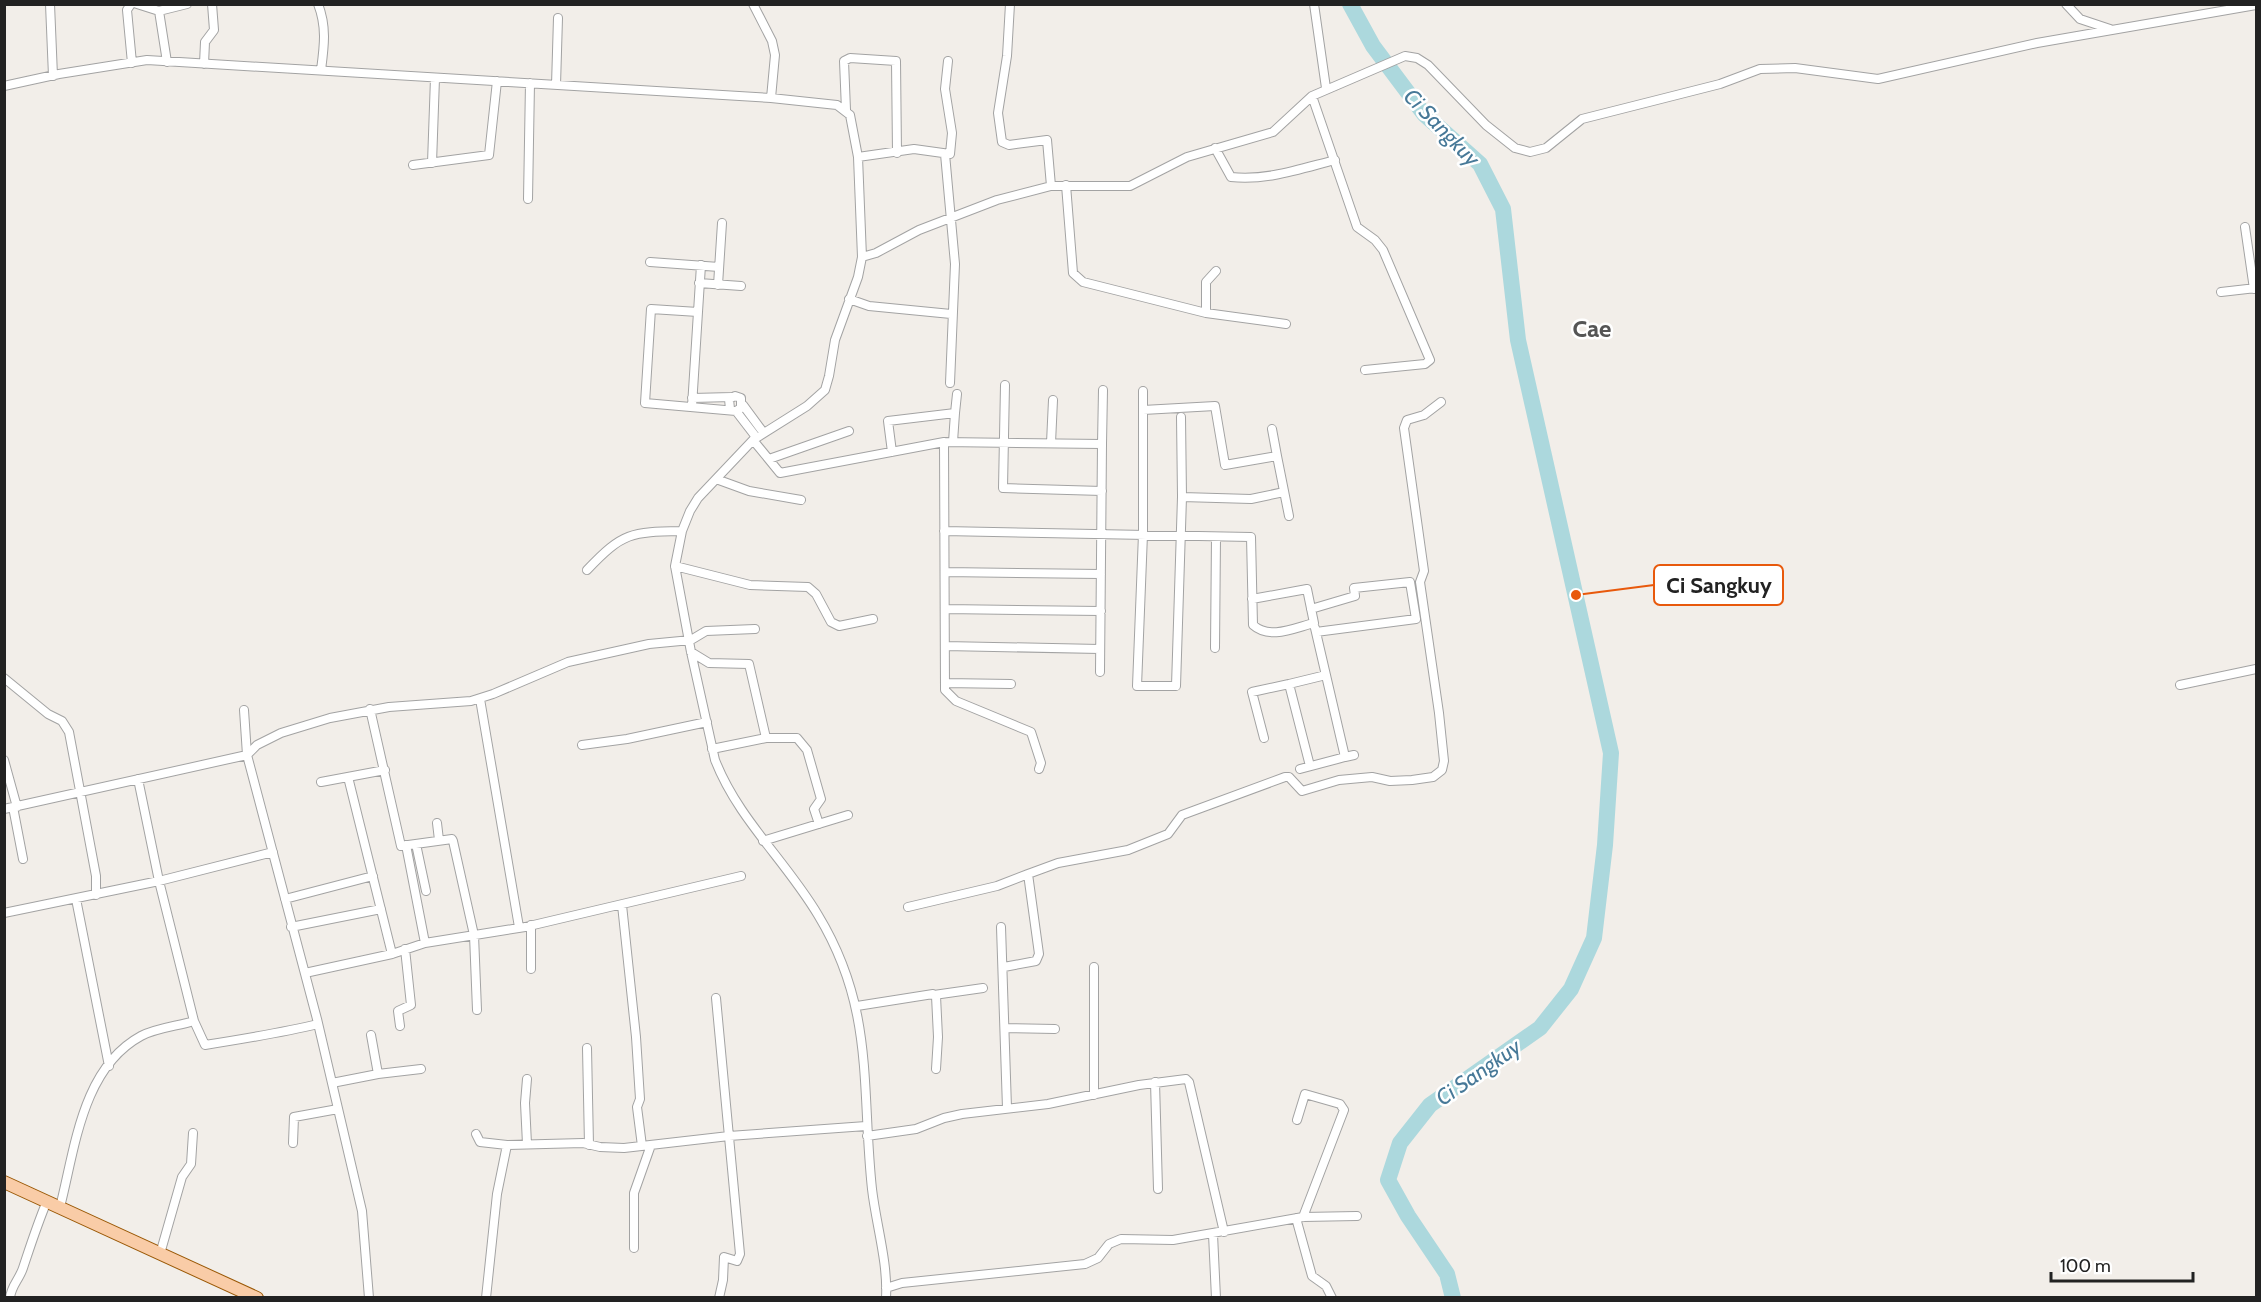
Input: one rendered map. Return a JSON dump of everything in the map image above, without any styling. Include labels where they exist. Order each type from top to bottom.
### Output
[{"type":"main road","points":[[4,1182],[257,1298]]},
{"type":"street","points":[[50,4],[53,76]]},
{"type":"street","points":[[131,4],[127,10],[132,63]]},
{"type":"street","points":[[137,4],[159,11],[187,4]]},
{"type":"street","points":[[204,64],[205,42],[214,30],[212,4]]},
{"type":"street","points":[[318,4],[324,19],[326,39],[321,70]]},
{"type":"street","points":[[753,4],[772,40],[775,55],[771,98]]},
{"type":"street","points":[[1010,4],[1007,56],[998,113],[1002,141],[1009,145],[1047,140],[1051,186]]},
{"type":"street","points":[[1314,4],[1326,88]]},
{"type":"street","points":[[2066,4],[2080,19],[2111,29]]},
{"type":"street","points":[[862,256],[876,253],[919,230],[997,200],[1051,186],[1130,186],[1179,160],[1273,132],[1312,96],[1326,88],[1405,56],[1417,58],[1428,66],[1486,125],[1515,148],[1530,152],[1546,148],[1582,119],[1720,84],[1760,69],[1795,68],[1878,79],[1974,56],[2111,29],[2256,5]]},
{"type":"street","points":[[159,11],[167,62]]},
{"type":"street","points":[[556,85],[558,18]]},
{"type":"street","points":[[846,110],[844,61],[850,58],[896,61],[897,153]]},
{"type":"street","points":[[4,86],[147,60],[771,98],[837,105],[846,110],[854,122],[858,157],[862,256],[835,340],[825,390],[807,406],[757,437],[716,479],[690,511],[682,531],[675,566],[682,612],[691,640],[691,652],[712,749],[729,792],[818,915],[843,960],[857,1006],[864,1055],[866,1126],[886,1298]]},
{"type":"street","points":[[858,157],[880,152],[897,153],[921,149],[950,153],[952,133],[945,93],[948,62]]},
{"type":"street","points":[[432,163],[435,78]]},
{"type":"street","points":[[413,165],[489,155],[497,81]]},
{"type":"street","points":[[528,199],[530,84]]},
{"type":"street","points":[[1312,96],[1358,227],[1375,240],[1383,250],[1430,360],[1425,364],[1365,370]]},
{"type":"street","points":[[1215,148],[1225,170],[1231,177],[1240,178],[1264,177],[1335,160]]},
{"type":"street","points":[[945,154],[955,264],[951,314],[950,383]]},
{"type":"street","points":[[1066,185],[1072,264],[1077,278],[1105,289],[1206,313],[1286,324]]},
{"type":"street","points":[[718,285],[722,223]]},
{"type":"street","points":[[2221,292],[2255,288],[2245,227]]},
{"type":"street","points":[[650,262],[719,267]]},
{"type":"street","points":[[692,402],[700,265]]},
{"type":"street","points":[[1206,313],[1206,282],[1216,271]]},
{"type":"street","points":[[699,283],[741,286]]},
{"type":"street","points":[[849,299],[869,306],[951,314]]},
{"type":"street","points":[[698,312],[651,309],[645,403],[692,402],[738,396],[757,437],[780,473],[949,442],[1102,444]]},
{"type":"street","points":[[1005,385],[1002,443],[1003,488],[1102,491]]},
{"type":"street","points":[[1100,672],[1103,390]]},
{"type":"street","points":[[1143,391],[1143,534],[1137,687],[1176,686],[1182,497],[1181,417]]},
{"type":"street","points":[[957,394],[949,442],[944,531],[945,690],[956,701],[1030,732],[1041,763],[1038,769]]},
{"type":"street","points":[[732,397],[728,402],[733,410],[757,437]]},
{"type":"street","points":[[1051,443],[1053,400]]},
{"type":"street","points":[[692,402],[733,410],[743,405]]},
{"type":"street","points":[[908,907],[986,889],[1058,863],[1111,855],[1168,834],[1182,815],[1285,777],[1289,777],[1302,791],[1339,780],[1372,777],[1390,781],[1433,777],[1442,770],[1444,761],[1439,713],[1420,582],[1423,567],[1404,428],[1407,420],[1424,415],[1441,402]]},
{"type":"street","points":[[1143,410],[1215,406],[1225,465],[1276,456]]},
{"type":"street","points":[[892,452],[888,421],[955,413]]},
{"type":"street","points":[[1272,429],[1289,516]]},
{"type":"street","points":[[769,459],[849,431]]},
{"type":"street","points":[[716,479],[750,491],[801,500]]},
{"type":"street","points":[[1182,497],[1251,499],[1284,492]]},
{"type":"street","points":[[587,570],[606,549],[634,533],[682,531]]},
{"type":"street","points":[[944,531],[1251,537],[1253,625],[1261,632],[1271,634],[1314,624]]},
{"type":"street","points":[[1215,648],[1216,537]]},
{"type":"street","points":[[675,566],[750,585],[808,587],[816,594],[831,622],[838,626],[873,619]]},
{"type":"street","points":[[945,572],[1101,573]]},
{"type":"street","points":[[1311,609],[1347,600],[1355,596],[1354,588],[1410,582],[1416,620],[1316,632]]},
{"type":"street","points":[[1252,599],[1308,589],[1326,675],[1349,756],[1299,769]]},
{"type":"street","points":[[945,609],[1101,611]]},
{"type":"street","points":[[12,808],[247,755],[260,743],[291,729],[370,709],[457,703],[480,699],[568,662],[649,644],[691,640],[706,631],[755,629]]},
{"type":"street","points":[[945,646],[1100,650]]},
{"type":"street","points":[[691,652],[710,663],[749,664],[766,738]]},
{"type":"street","points":[[2180,685],[2256,669]]},
{"type":"street","points":[[1264,738],[1252,692],[1326,675]]},
{"type":"street","points":[[4,678],[48,714],[62,721],[69,732],[96,876],[96,895]]},
{"type":"street","points":[[945,683],[1011,684]]},
{"type":"street","points":[[1289,684],[1310,766]]},
{"type":"street","points":[[480,699],[519,927]]},
{"type":"street","points":[[370,709],[401,846],[439,840],[453,841],[474,935],[477,1010]]},
{"type":"street","points":[[244,710],[247,755],[318,1024],[362,1211],[369,1298]]},
{"type":"street","points":[[582,745],[627,739],[707,722]]},
{"type":"street","points":[[712,749],[766,738],[797,738],[804,745],[821,799],[814,808],[819,824]]},
{"type":"street","points":[[4,760],[23,859]]},
{"type":"street","points":[[321,782],[385,770]]},
{"type":"street","points":[[348,777],[392,954]]},
{"type":"street","points":[[138,779],[159,881],[194,1021],[205,1045],[266,1033],[281,1033],[318,1024]]},
{"type":"street","points":[[763,841],[848,814]]},
{"type":"street","points":[[437,823],[439,840]]},
{"type":"street","points":[[416,844],[426,891]]},
{"type":"street","points":[[406,845],[425,943]]},
{"type":"street","points":[[4,913],[159,881],[273,852]]},
{"type":"street","points":[[1004,967],[1030,964],[1036,961],[1038,954],[1028,874]]},
{"type":"street","points":[[285,899],[373,876]]},
{"type":"street","points":[[305,973],[392,954],[425,943],[531,925],[741,876]]},
{"type":"street","points":[[76,899],[109,1066]]},
{"type":"street","points":[[622,905],[636,1037],[640,1099],[637,1107],[642,1146]]},
{"type":"street","points":[[291,927],[381,909]]},
{"type":"street","points":[[531,925],[531,969]]},
{"type":"street","points":[[1001,927],[1007,1108]]},
{"type":"street","points":[[400,1026],[398,1011],[411,1005],[405,950]]},
{"type":"street","points":[[1094,967],[1094,1095]]},
{"type":"street","points":[[857,1006],[982,988]]},
{"type":"street","points":[[934,995],[939,1000],[936,1069]]},
{"type":"street","points":[[716,998],[740,1254],[737,1261],[724,1257],[723,1280],[718,1298]]},
{"type":"street","points":[[60,1208],[94,1084],[122,1048],[142,1035],[194,1021]]},
{"type":"street","points":[[1005,1028],[1055,1029]]},
{"type":"street","points":[[370,1035],[378,1074]]},
{"type":"street","points":[[587,1048],[589,1144]]},
{"type":"street","points":[[332,1083],[421,1069]]},
{"type":"street","points":[[867,1136],[916,1129],[944,1118],[1094,1095],[1182,1078],[1189,1082],[1224,1232]]},
{"type":"street","points":[[527,1079],[525,1103],[527,1144]]},
{"type":"street","points":[[1155,1082],[1158,1189]]},
{"type":"street","points":[[1297,1120],[1305,1094],[1340,1104],[1344,1110],[1300,1217],[1312,1276],[1326,1286],[1332,1298]]},
{"type":"street","points":[[293,1143],[294,1117],[338,1109]]},
{"type":"street","points":[[476,1134],[480,1142],[507,1145],[589,1144],[600,1147],[642,1146],[729,1136],[866,1126]]},
{"type":"street","points":[[160,1254],[182,1177],[193,1159],[193,1133]]},
{"type":"street","points":[[486,1298],[497,1194],[507,1145]]},
{"type":"street","points":[[634,1248],[634,1193],[651,1145]]},
{"type":"street","points":[[10,1298],[11,1288],[23,1268],[30,1238],[47,1202]]},
{"type":"street","points":[[886,1288],[902,1283],[1085,1264],[1098,1258],[1109,1244],[1121,1239],[1173,1240],[1300,1217],[1357,1216]]},
{"type":"street","points":[[1213,1234],[1216,1298]]},
{"type":"waterway","name":"Ci Sangkuy","points":[[1350,4],[1373,46],[1424,114],[1480,164],[1503,209],[1518,340],[1611,753],[1605,845],[1594,938],[1571,989],[1540,1028],[1430,1105],[1400,1143],[1388,1180],[1408,1216],[1447,1274],[1453,1298]]},
{"type":"place","name":"Ci Sangkuy","points":[[1576,595]]},
{"type":"district","name":"Cae","points":[[1592,329]]}]
